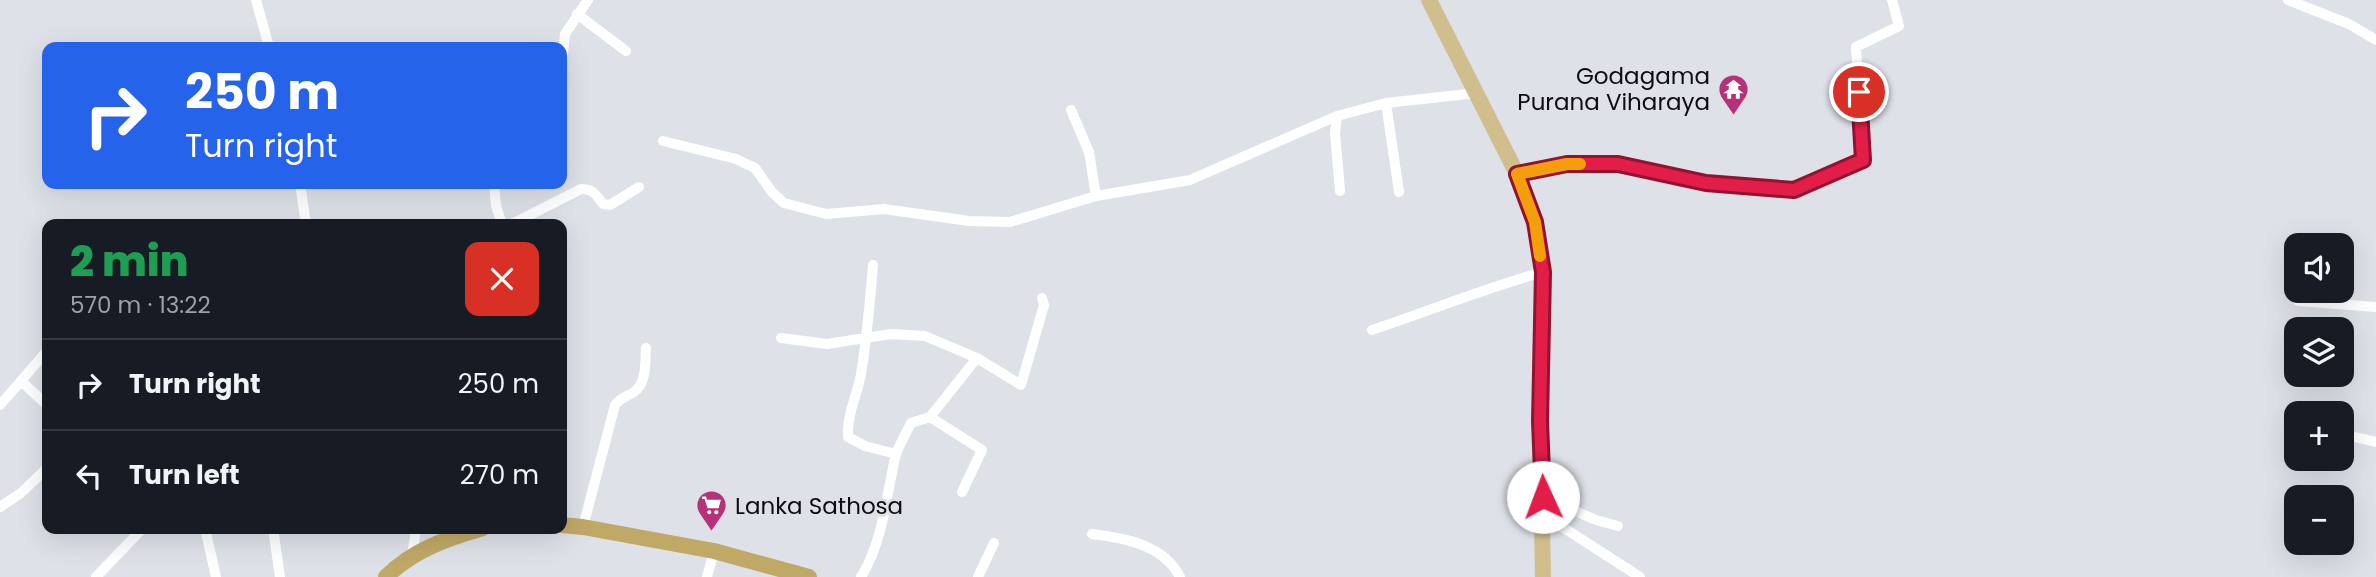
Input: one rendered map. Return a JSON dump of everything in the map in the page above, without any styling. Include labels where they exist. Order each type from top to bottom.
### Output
[{"type":"highway","points":[[567,526],[714,551],[809,577]]},
{"type":"highway","points":[[386,577],[412,556],[463,534]]},
{"type":"main road","points":[[1429,0],[1517,174],[1535,222],[1543,272],[1540,421],[1543,577]]},
{"type":"street","points":[[256,0],[268,42]]},
{"type":"street","points":[[564,42],[565,34],[588,0]]},
{"type":"street","points":[[1517,174],[1567,164],[1618,164],[1706,183],[1794,190],[1863,160],[1856,47],[1899,26],[1892,0]]},
{"type":"street","points":[[2288,0],[2349,24],[2376,40]]},
{"type":"street","points":[[577,14],[626,51]]},
{"type":"street","points":[[663,141],[736,159],[755,168],[772,192],[784,203],[826,214],[884,209],[969,220],[1010,222],[1097,196],[1191,180],[1337,116],[1386,103],[1477,93]]},
{"type":"street","points":[[1386,103],[1399,192]]},
{"type":"street","points":[[1071,110],[1089,152],[1097,196]]},
{"type":"street","points":[[1337,116],[1335,133],[1340,191]]},
{"type":"street","points":[[522,219],[581,189],[590,189],[603,204],[610,205],[639,187]]},
{"type":"street","points":[[301,189],[305,219]]},
{"type":"street","points":[[494,189],[500,219]]},
{"type":"street","points":[[873,265],[867,338],[860,379],[848,421],[848,437],[865,446],[896,454]]},
{"type":"street","points":[[1372,330],[1488,287],[1543,272]]},
{"type":"street","points":[[781,338],[827,344],[891,334],[925,336],[977,358],[1021,385],[1044,305],[1042,298]]},
{"type":"street","points":[[2324,303],[2376,307]]},
{"type":"street","points":[[583,527],[615,405],[620,398],[636,391],[640,386],[645,371],[646,348]]},
{"type":"street","points":[[0,405],[42,357]]},
{"type":"street","points":[[861,577],[875,544],[887,504],[896,454],[911,423],[930,417],[977,358]]},
{"type":"street","points":[[21,382],[42,401]]},
{"type":"street","points":[[930,417],[982,450],[962,492]]},
{"type":"street","points":[[2354,437],[2376,442]]},
{"type":"street","points":[[0,506],[21,493],[42,473]]},
{"type":"street","points":[[1543,497],[1596,520],[1618,526]]},
{"type":"street","points":[[1542,519],[1553,521],[1572,532],[1640,577]]},
{"type":"street","points":[[96,577],[137,534]]},
{"type":"street","points":[[206,534],[216,577]]},
{"type":"street","points":[[274,534],[280,577]]},
{"type":"street","points":[[412,556],[415,534]]},
{"type":"street","points":[[1092,534],[1123,537],[1157,551],[1177,570],[1180,577]]},
{"type":"street","points":[[978,577],[994,543]]},
{"type":"street","points":[[706,577],[714,551]]},
{"type":"slow traffic","points":[[1540,256],[1535,222],[1517,174],[1580,164]]},
{"type":"place","name":"Godagama Purana Viharaya","points":[[1733,116]]},
{"type":"place","name":"Lanka Sathosa","points":[[712,533]]},
{"type":"route","points":[[1543,497],[1540,421],[1543,272],[1535,222],[1517,174],[1567,164],[1618,164],[1706,183],[1794,190],[1863,160],[1859,92]]}]
